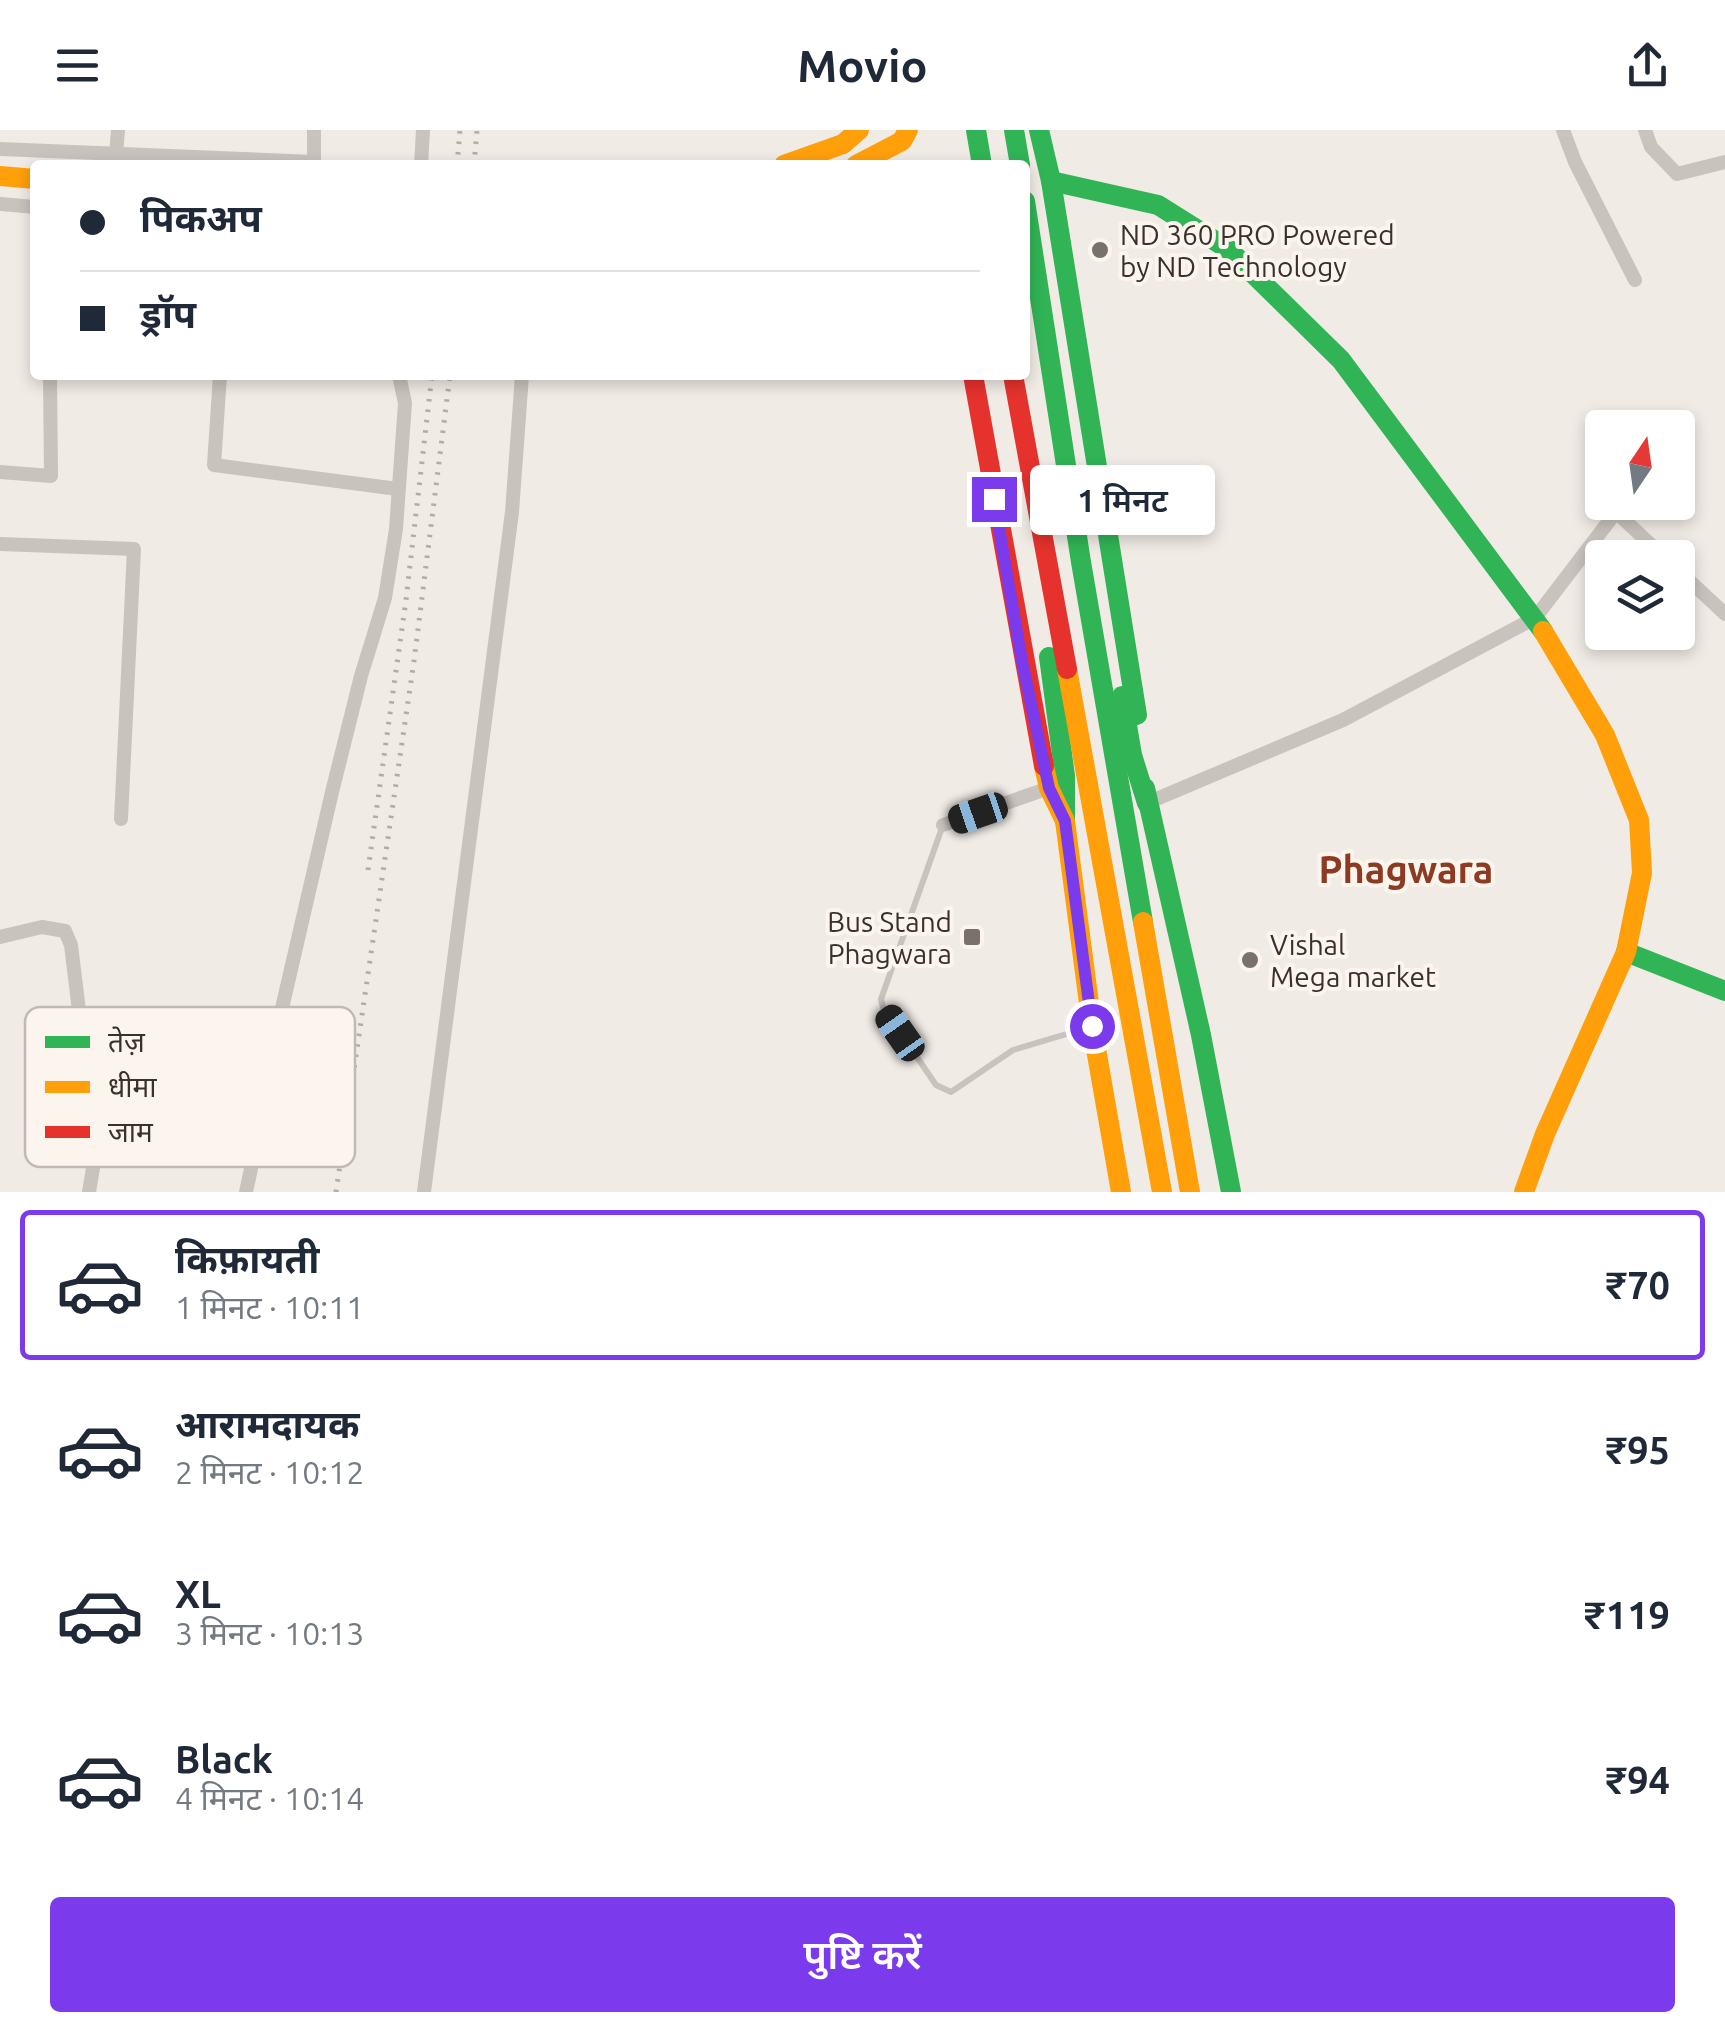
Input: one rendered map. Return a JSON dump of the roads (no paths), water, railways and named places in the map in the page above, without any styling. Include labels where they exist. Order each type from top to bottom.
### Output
[{"type":"main road","points":[[791,160],[843,144],[859,130]]},
{"type":"main road","points":[[866,160],[902,141],[908,130]]},
{"type":"main road","points":[[976,130],[981,160]]},
{"type":"main road","points":[[1014,130],[1019,160]]},
{"type":"main road","points":[[1039,130],[1136,708],[1146,803]]},
{"type":"main road","points":[[0,176],[30,178]]},
{"type":"main road","points":[[1050,181],[1158,205],[1228,249],[1341,360],[1535,618],[1605,735],[1639,820],[1642,873],[1626,952],[1524,1192]]},
{"type":"main road","points":[[1030,234],[1190,1192]]},
{"type":"main road","points":[[1048,354],[1083,478],[1132,755],[1197,1016],[1231,1192]]},
{"type":"main road","points":[[974,380],[1022,661],[1049,788],[1065,821]]},
{"type":"main road","points":[[1012,380],[1015,443],[1065,776],[1065,821],[1092,1026],[1121,1192]]},
{"type":"main road","points":[[1013,380],[1162,1192]]},
{"type":"main road","points":[[1626,952],[1725,991]]},
{"type":"street","points":[[116,156],[118,130]]},
{"type":"street","points":[[314,130],[314,160]]},
{"type":"street","points":[[421,160],[424,130]]},
{"type":"street","points":[[1563,130],[1575,162],[1636,280]]},
{"type":"street","points":[[1645,130],[1651,148],[1677,174],[1725,162]]},
{"type":"street","points":[[0,149],[248,160]]},
{"type":"street","points":[[0,204],[30,206]]},
{"type":"street","points":[[0,472],[52,476],[50,380]]},
{"type":"street","points":[[220,380],[214,465],[398,488]]},
{"type":"street","points":[[282,1007],[361,676],[385,598],[396,529],[405,404],[400,380]]},
{"type":"street","points":[[424,1192],[512,512],[522,380]]},
{"type":"street","points":[[1595,540],[1616,512],[1646,540]]},
{"type":"street","points":[[0,544],[134,550],[121,819]]},
{"type":"street","points":[[1146,803],[1343,720],[1535,618],[1585,553]]},
{"type":"street","points":[[1695,586],[1725,614]]},
{"type":"street","points":[[942,825],[1049,788]]},
{"type":"street","points":[[0,938],[42,927],[65,931],[71,944],[79,1007]]},
{"type":"street","points":[[89,1192],[93,1167]]},
{"type":"street","points":[[246,1192],[251,1167]]},
{"type":"lane","points":[[942,825],[881,999],[882,1007],[936,1085],[952,1092],[1012,1050],[1092,1026]]},
{"type":"railway","points":[[457,160],[460,130]]},
{"type":"railway","points":[[474,160],[477,130]]},
{"type":"railway","points":[[368,870],[406,600],[431,380]]},
{"type":"railway","points":[[355,1063],[414,661],[449,380]]},
{"type":"railway","points":[[336,1192],[340,1167]]},
{"type":"place","name":"ND 360 PRO Powered by ND Technology","points":[[1100,250]]},
{"type":"place","name":"Bus Stand Phagwara","points":[[972,937]]},
{"type":"place","name":"Vishal Mega market","points":[[1250,960]]},
{"type":"district","name":"Phagwara","points":[[1406,869]]}]
